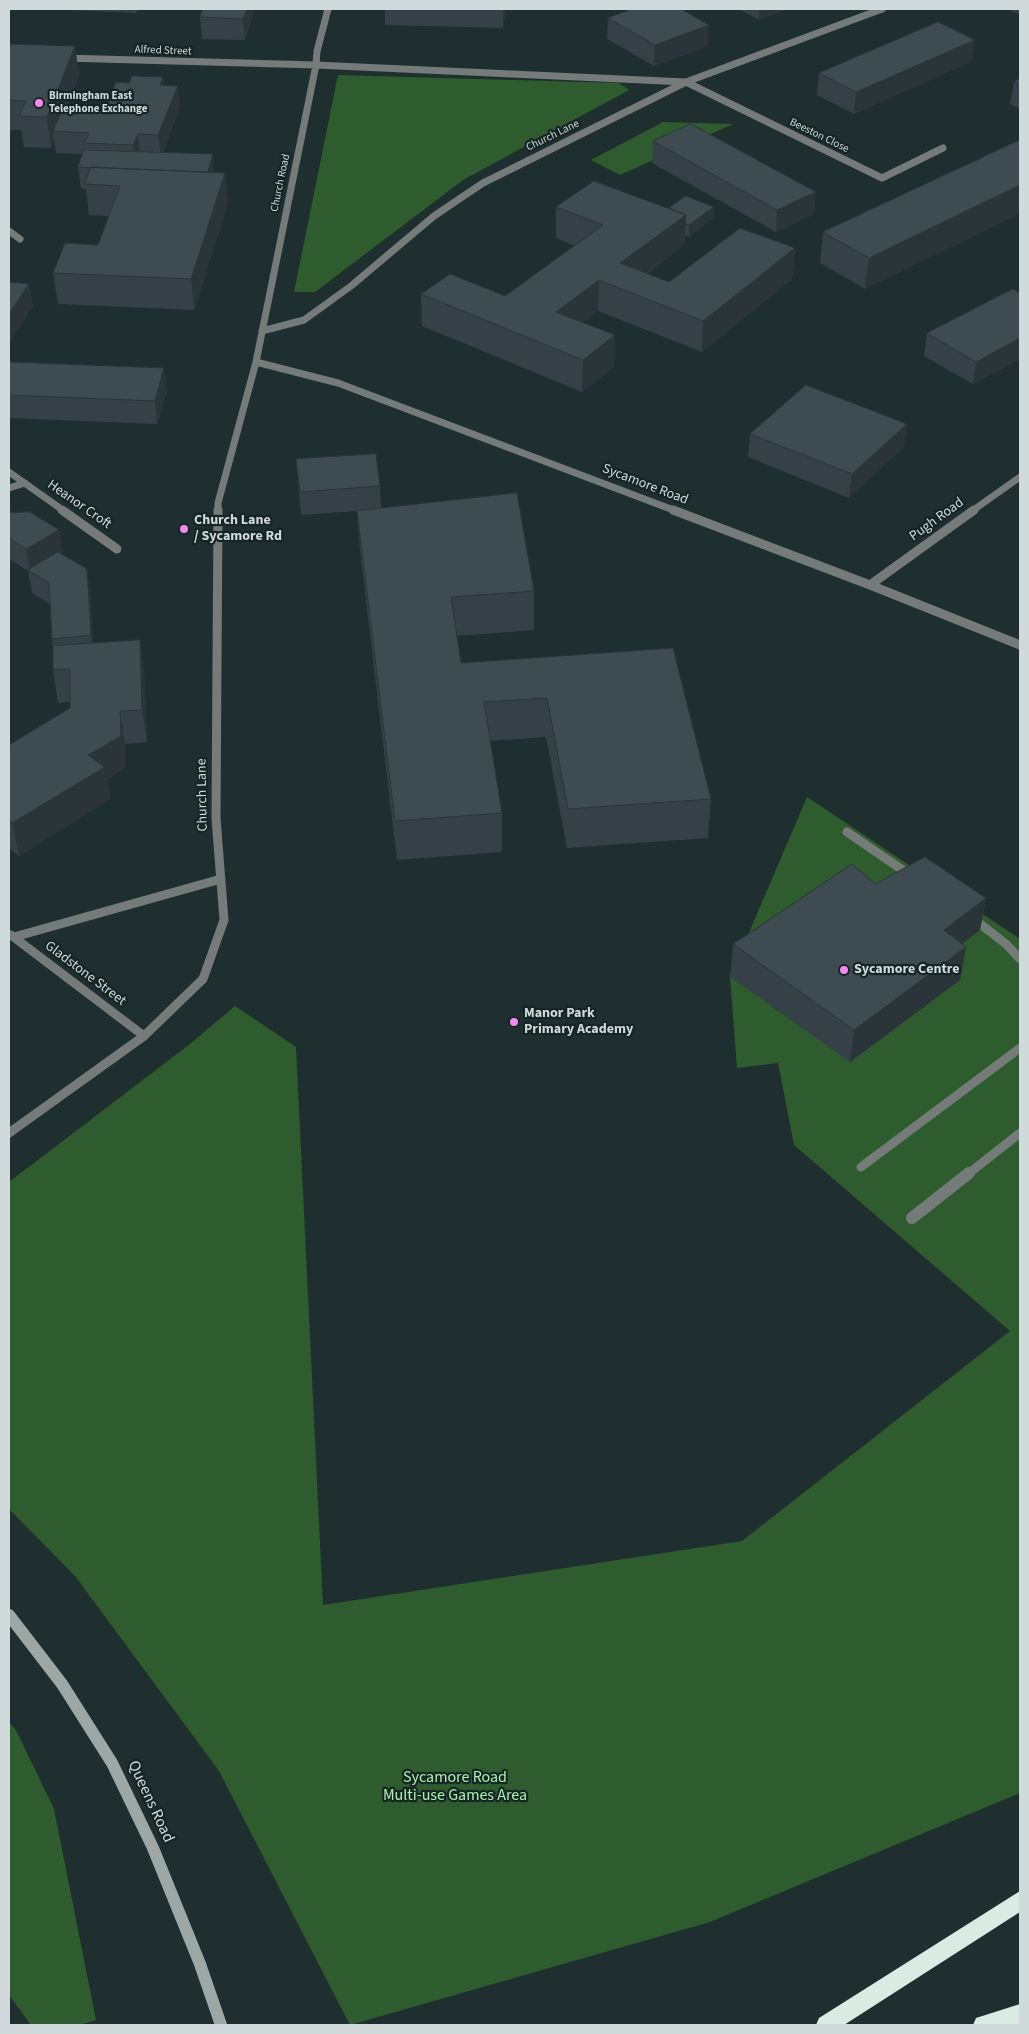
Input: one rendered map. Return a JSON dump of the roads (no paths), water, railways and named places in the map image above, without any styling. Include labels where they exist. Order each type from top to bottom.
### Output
[{"type":"highway","points":[[826,2025],[1020,1901]]},
{"type":"highway","points":[[983,2025],[1020,2014]]},
{"type":"main road","name":"Queens Road","points":[[9,1615],[62,1684],[112,1763],[153,1848],[200,1964],[221,2025]]},
{"type":"street","name":"Church Road","points":[[256,362],[316,65],[317,50],[328,9]]},
{"type":"street","name":"Church Lane","points":[[262,331],[304,320],[352,286],[434,216],[483,183],[686,82],[882,9]]},
{"type":"street","name":"Alfred Street","points":[[58,58],[316,65],[686,82]]},
{"type":"street","name":"Beeston Close","points":[[686,82],[882,178],[943,148]]},
{"type":"street","points":[[9,231],[20,239]]},
{"type":"street","name":"Church Lane","points":[[9,1133],[144,1036],[203,979],[224,920],[216,818],[218,503],[256,362]]},
{"type":"street","name":"Sycamore Road","points":[[256,362],[338,383],[870,585],[1020,645]]},
{"type":"street","name":"Heanor Croft","points":[[9,472],[117,549]]},
{"type":"street","name":"Pugh Road","points":[[870,585],[1020,476]]},
{"type":"street","name":"Heanor Croft","points":[[9,488],[25,483]]},
{"type":"street","points":[[847,832],[919,882]]},
{"type":"street","points":[[11,935],[221,879]]},
{"type":"street","points":[[959,909],[1006,944],[1020,959]]},
{"type":"street","name":"Gladstone Street","points":[[11,935],[144,1036]]},
{"type":"street","points":[[860,1167],[1020,1048]]},
{"type":"street","points":[[912,1218],[1020,1133]]},
{"type":"place","name":"Birmingham East Telephone Exchange","points":[[39,103]]},
{"type":"place","name":"Church Lane / Sycamore Rd","points":[[184,529]]},
{"type":"place","name":"Sycamore Centre","points":[[844,970]]},
{"type":"place","name":"Manor Park Primary Academy","points":[[514,1022]]},
{"type":"park label","name":"Sycamore Road Multi-use Games Area","points":[[455,1787]]}]
